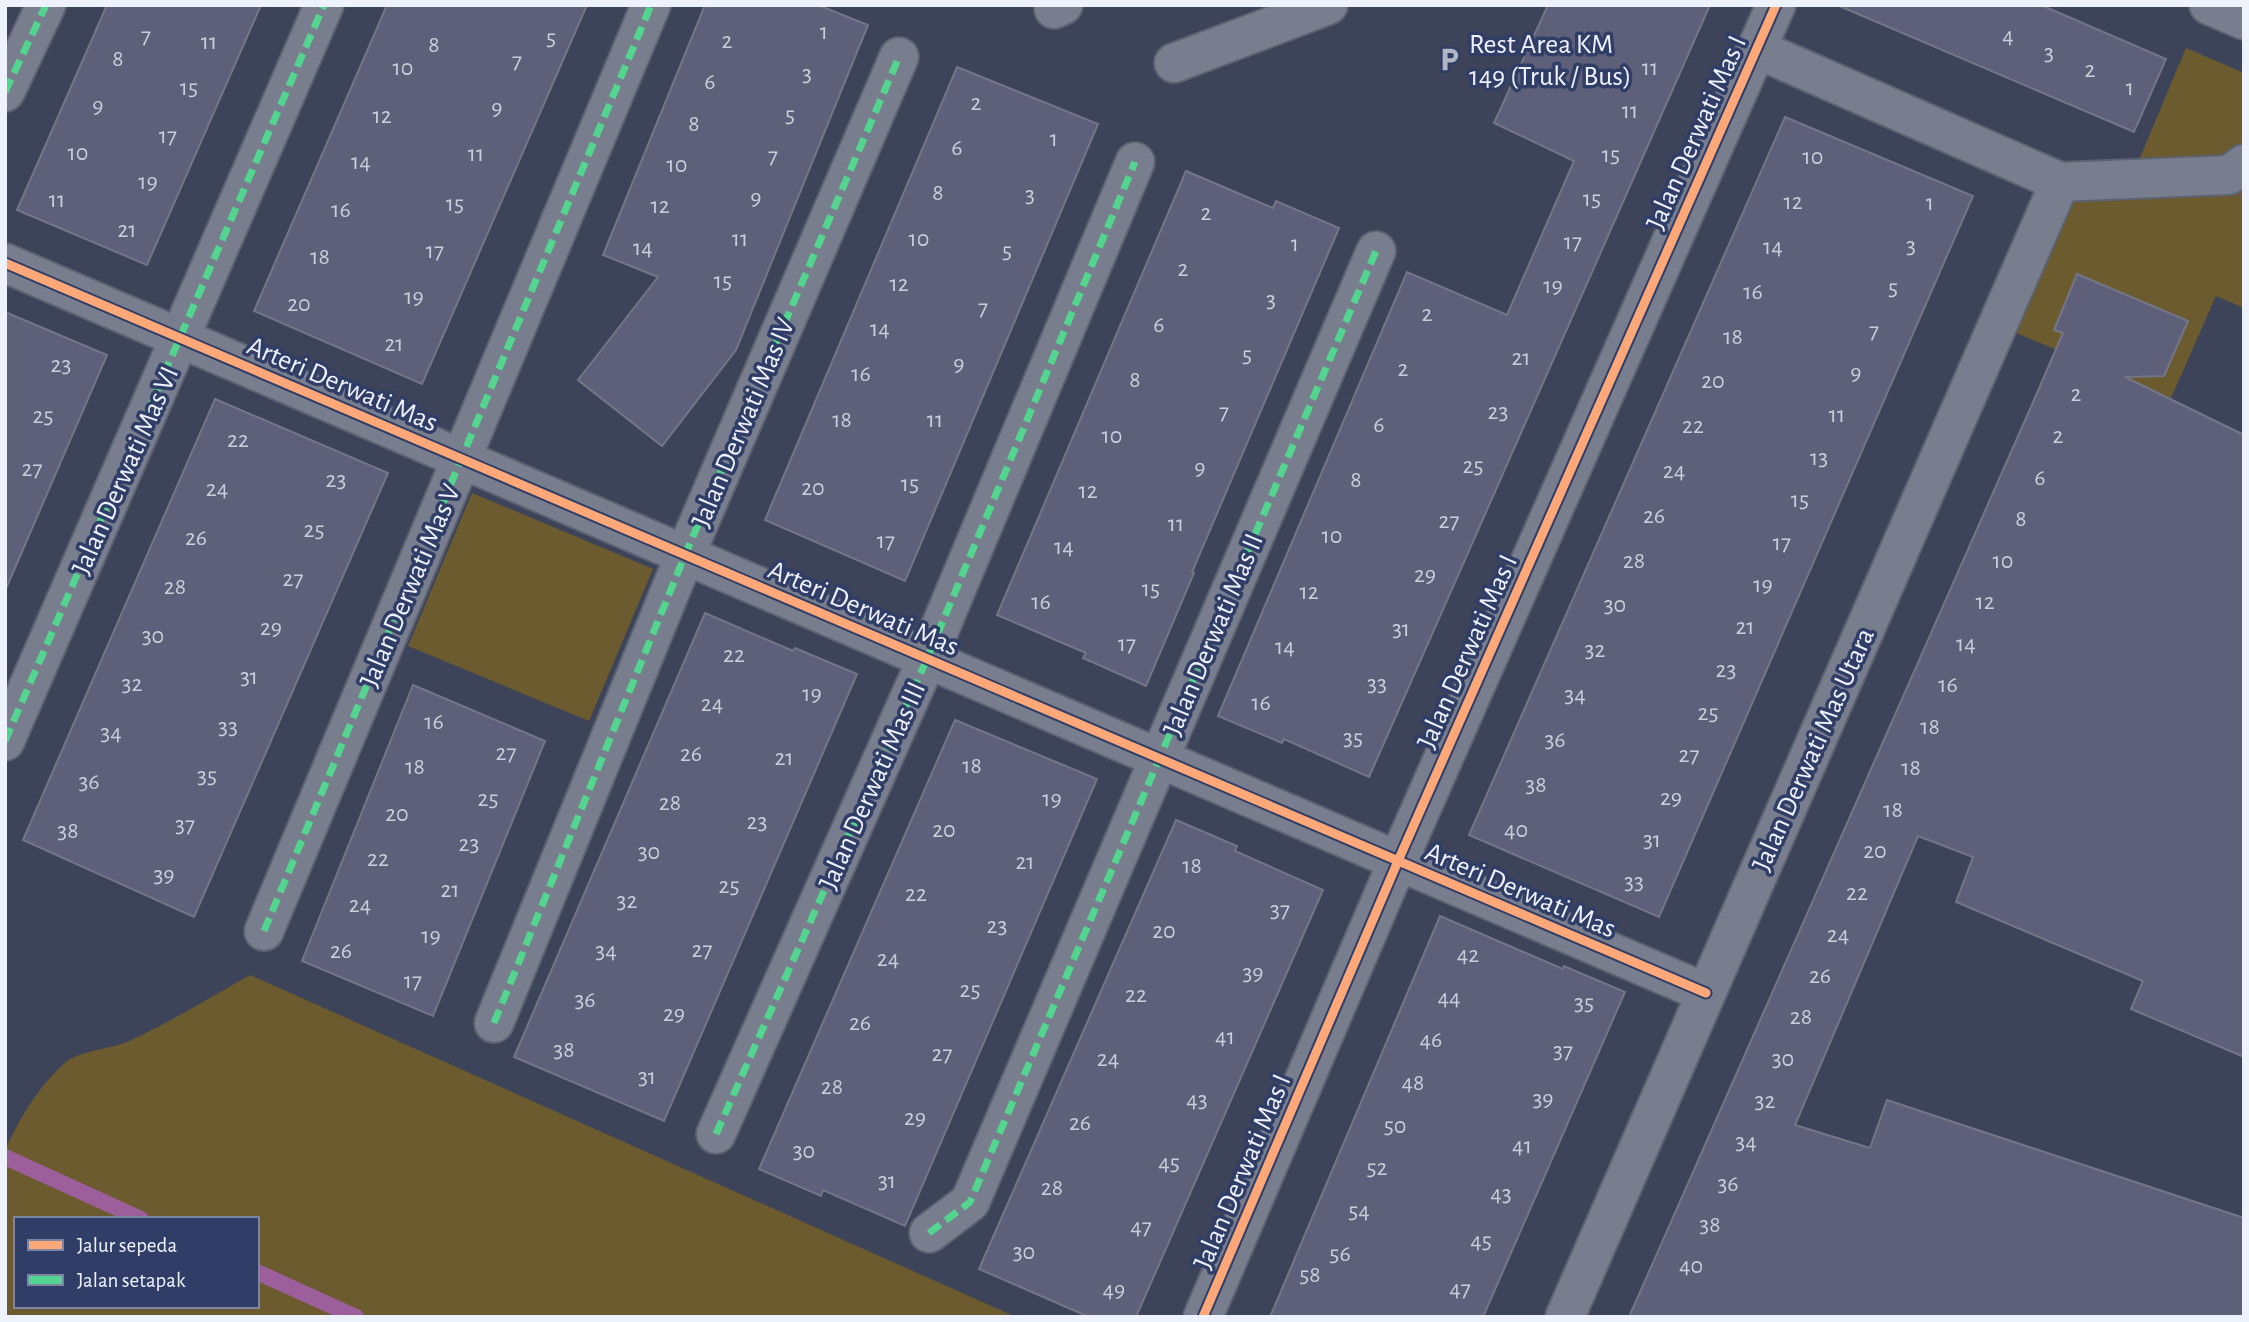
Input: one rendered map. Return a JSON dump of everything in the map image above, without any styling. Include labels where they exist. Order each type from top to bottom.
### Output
[{"type":"street","points":[[5,92],[46,5]]},
{"type":"street","name":"Jalan Derwati Mas VI","points":[[5,741],[324,5]]},
{"type":"street","name":"Jalan Derwati Mas V","points":[[264,932],[651,5]]},
{"type":"street","points":[[1174,63],[1270,17],[1328,5]]},
{"type":"street","name":"Jalan Derwati Mas I","points":[[1203,1317],[1398,861],[1776,5]]},
{"type":"street","points":[[2209,5],[2244,20]]},
{"type":"street","name":"Jalan Derwati Mas I","points":[[1757,49],[2060,182]]},
{"type":"street","name":"Jalan Derwati Mas IV","points":[[494,1023],[685,555],[899,57]]},
{"type":"street","name":"Jalan Derwati Mas III","points":[[716,1134],[927,659],[1135,162]]},
{"type":"street","points":[[2060,182],[2234,179]]},
{"type":"street","name":"Jalan Derwati Mas Utara","points":[[1565,1317],[2060,182]]},
{"type":"street","name":"Jalan Derwati Mas II","points":[[929,1233],[970,1202],[1376,251]]},
{"type":"street","name":"Arteri Derwati Mas","points":[[5,263],[1706,993]]},
{"type":"shaded area","points":[[2186,48],[2244,73],[2244,308],[2216,296],[2171,398],[2014,332],[2070,201],[2124,196]]},
{"type":"shaded area","points":[[472,493],[653,569],[589,721],[408,646]]},
{"type":"shaded area","points":[[250,975],[1016,1317],[5,1317],[5,1150],[17,1126],[47,1081],[66,1062],[127,1042],[174,1019]]},
{"type":"building","points":[[107,5],[261,5],[147,265],[17,210]]},
{"type":"building","points":[[387,5],[587,5],[422,384],[254,311]]},
{"type":"building","points":[[705,5],[818,5],[868,25],[736,350],[662,446],[578,380],[658,277],[603,255]]},
{"type":"building","points":[[1548,5],[1710,5],[1369,777],[1284,739],[1282,743],[1218,716],[1407,272],[1507,315],[1574,161],[1494,123]]},
{"type":"building","points":[[1837,5],[2041,5],[2166,59],[2134,132]]},
{"type":"building","points":[[957,67],[1098,124],[905,581],[765,520]]},
{"type":"building","points":[[1785,117],[1973,196],[1659,917],[1469,835]]},
{"type":"building","points":[[1186,171],[1273,208],[1276,201],[1339,228],[1146,686],[1083,658],[1086,653],[997,615]]},
{"type":"building","points":[[2077,274],[2188,321],[2164,376],[2125,377],[2244,435],[2244,1057],[2131,1009],[2143,981],[1956,902],[1973,857],[1918,836],[1795,1125],[1870,1148],[1887,1100],[2244,1218],[2244,1317],[1629,1317],[2063,333],[2054,330]]},
{"type":"building","points":[[5,312],[107,355],[5,591]]},
{"type":"building","points":[[215,399],[388,473],[194,917],[23,840]]},
{"type":"building","points":[[705,613],[793,651],[795,648],[857,674],[664,1121],[514,1057]]},
{"type":"building","points":[[413,685],[545,741],[433,1016],[302,961]]},
{"type":"building","points":[[955,720],[1097,779],[905,1226],[823,1190],[821,1196],[759,1169]]},
{"type":"building","points":[[1176,820],[1237,846],[1235,851],[1323,890],[1136,1317],[1089,1317],[979,1269]]},
{"type":"building","points":[[1440,916],[1563,969],[1564,966],[1625,992],[1483,1317],[1270,1317]]},
{"type":"waterway","points":[[5,1157],[137,1217]]},
{"type":"waterway","points":[[259,1273],[356,1317]]},
{"type":"marked path","points":[[5,92],[46,5]]},
{"type":"marked path","points":[[5,741],[324,5]]},
{"type":"marked path","points":[[264,931],[651,5]]},
{"type":"marked path","points":[[494,1023],[685,555],[899,57]]},
{"type":"marked path","points":[[716,1134],[927,659],[1135,162]]},
{"type":"marked path","points":[[929,1233],[970,1202],[1376,251]]},
{"type":"cycle path","points":[[1203,1317],[1398,861],[1776,5]]},
{"type":"cycle path","points":[[5,263],[1706,993]]},
{"type":"place","name":"Rest Area KM 149 (Truk / Bus)","points":[[1449,59]]}]
